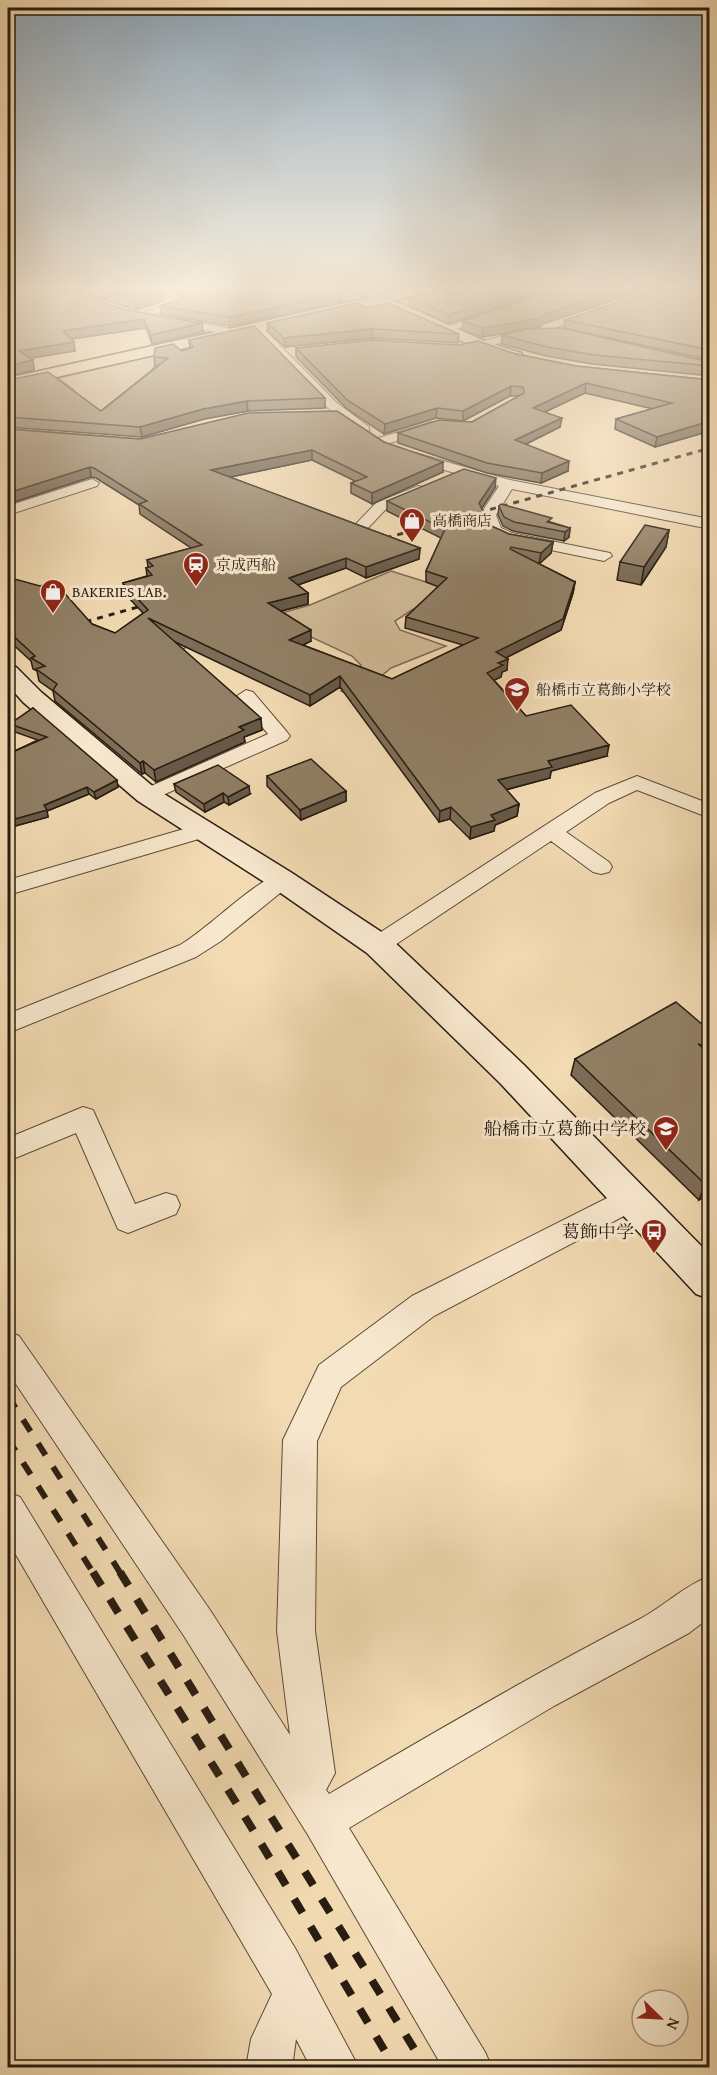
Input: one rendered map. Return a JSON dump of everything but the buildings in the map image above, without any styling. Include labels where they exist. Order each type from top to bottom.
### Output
[{"type":"street","points":[[315,383],[341,414],[380,442],[462,472],[508,484],[710,524]]},
{"type":"street","points":[[319,416],[341,414]]},
{"type":"street","points":[[380,442],[437,424],[446,425]]},
{"type":"street","points":[[362,526],[381,506],[462,472]]},
{"type":"street","points":[[8,511],[92,483]]},
{"type":"street","points":[[508,484],[488,515],[494,531],[508,537],[604,556]]},
{"type":"street","points":[[8,672],[32,697],[147,795],[282,880],[378,945],[512,1074],[710,1282]]},
{"type":"street","points":[[147,795],[280,736],[246,696]]},
{"type":"street","points":[[378,945],[602,798],[637,782],[710,812]]},
{"type":"street","points":[[8,888],[201,831]]},
{"type":"street","points":[[552,832],[601,867]]},
{"type":"street","points":[[8,1024],[188,951],[213,937],[282,880]]},
{"type":"street","points":[[8,1150],[83,1118],[129,1220],[166,1205]]},
{"type":"street","points":[[311,1804],[315,1773],[296,1631],[300,1440],[330,1376],[423,1306],[632,1198]]},
{"type":"street","points":[[8,1346],[165,1574],[311,1804],[469,2067]]},
{"type":"street","points":[[8,1509],[297,1996],[336,2067]]},
{"type":"street","points":[[311,1804],[540,1692],[676,1620],[710,1594]]},
{"type":"street","points":[[269,2067],[269,2057],[279,2022],[297,1996]]},
{"type":"shaded area","points":[[64,383],[144,383],[141,387],[85,421],[65,393],[74,390]]},
{"type":"shaded area","points":[[391,571],[477,598],[418,606],[395,621],[400,630],[446,646],[391,668],[355,698],[341,691],[361,665],[352,656],[309,636],[193,643],[180,651],[162,647],[186,625],[274,615],[310,605]]},
{"type":"railway","points":[[467,516],[710,448]]},
{"type":"railway","points":[[374,541],[438,524]]},
{"type":"railway","points":[[74,625],[152,603]]},
{"type":"railway","points":[[8,1396],[121,1574]]},
{"type":"railway","points":[[8,1439],[94,1574]]},
{"type":"railway","points":[[93,1572],[253,1830],[395,2068]]},
{"type":"railway","points":[[120,1572],[426,2068]]},
{"type":"place","name":"高橋商店","points":[[412,544]]},
{"type":"place","name":"京成西船","points":[[196,588]]},
{"type":"place","name":"BAKERIES LAB.","points":[[53,615]]},
{"type":"place","name":"船橋市立葛飾小学校","points":[[517,713]]},
{"type":"place","name":"船橋市立葛飾中学校","points":[[666,1152]]},
{"type":"place","name":"葛飾中学","points":[[654,1255]]}]
